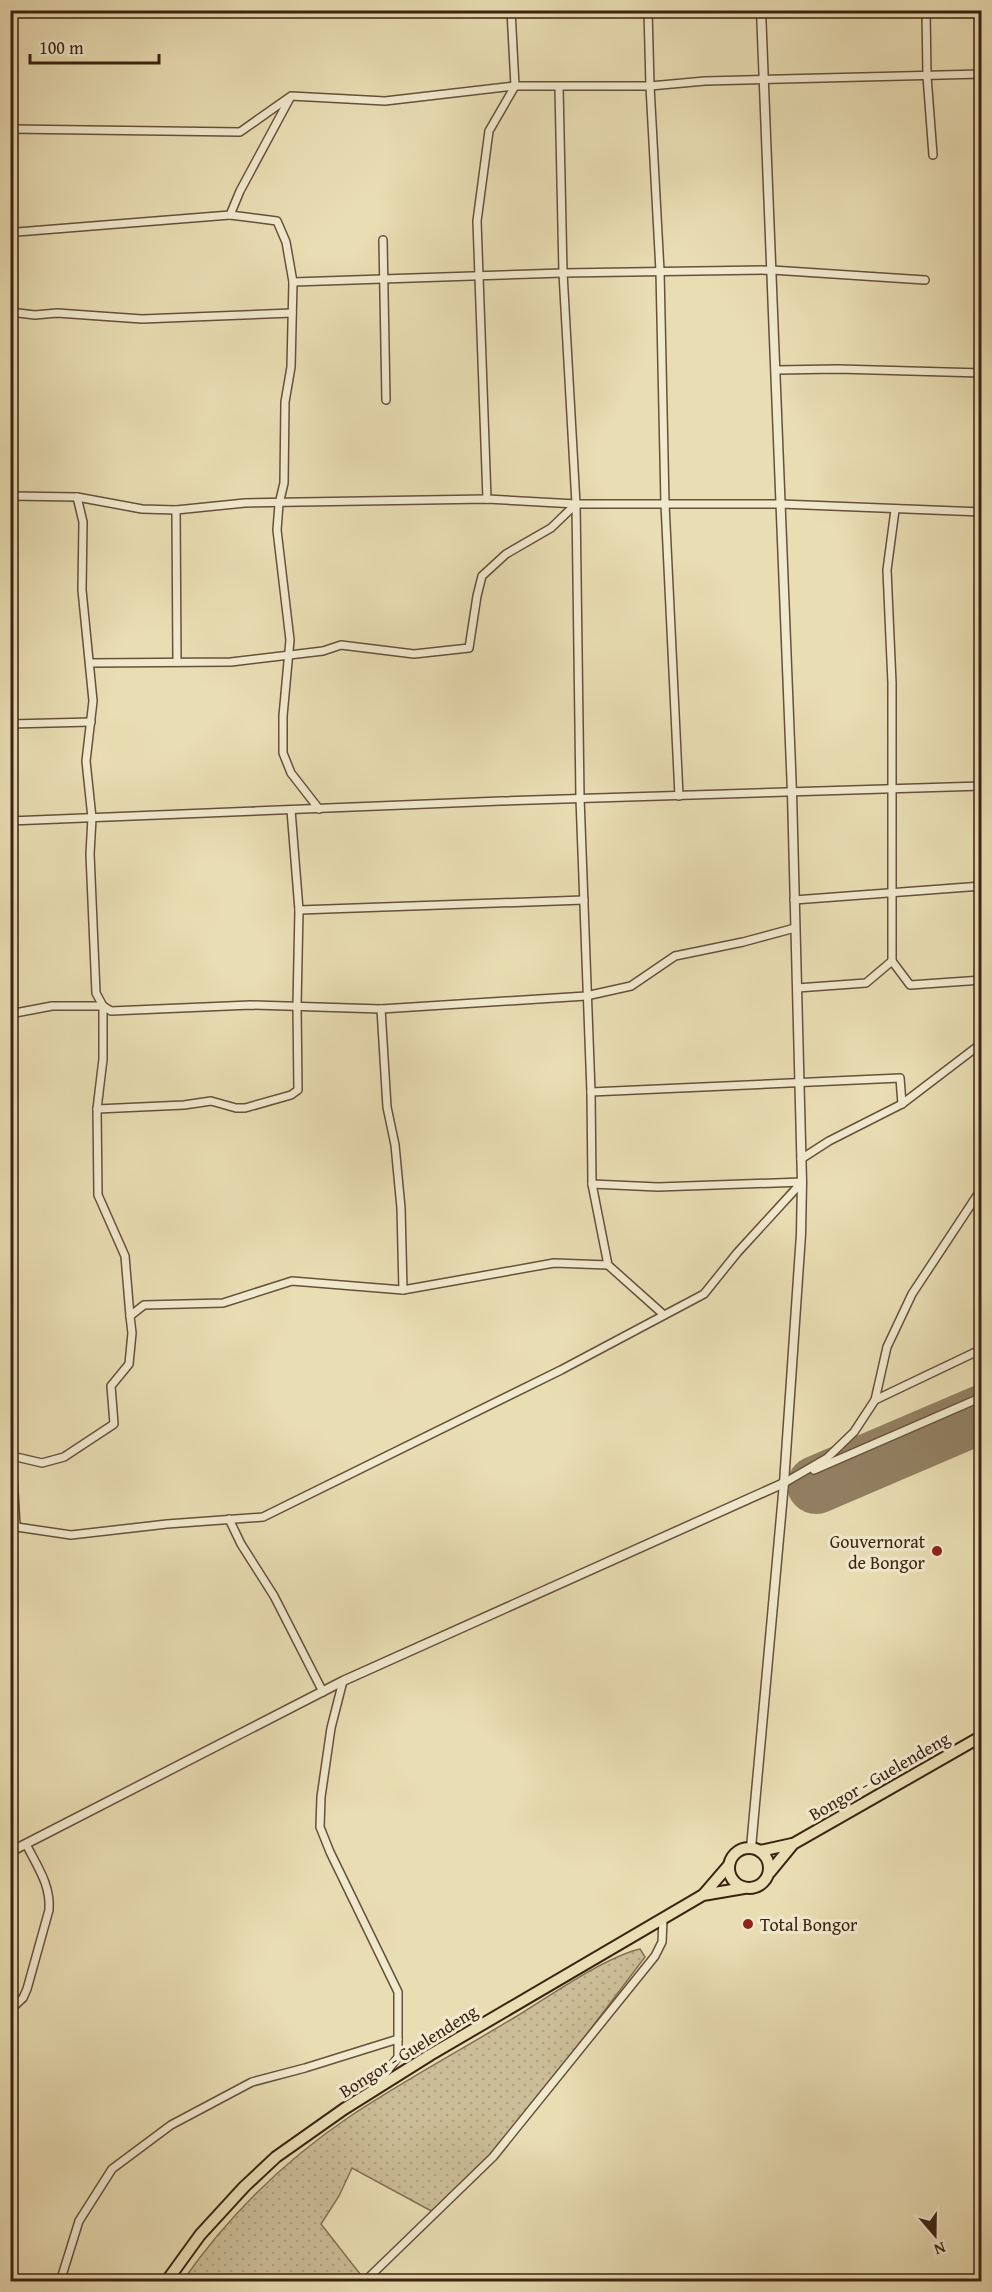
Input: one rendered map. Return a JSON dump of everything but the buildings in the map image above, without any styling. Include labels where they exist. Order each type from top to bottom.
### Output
[{"type":"highway","name":"Bongor - Guelendeng","points":[[770,1872],[793,1844],[981,1736]]},
{"type":"highway","name":"Bongor - Guelendeng","points":[[756,1849],[793,1844]]},
{"type":"highway","points":[[756,1849],[769,1862],[770,1872],[762,1884],[754,1888],[744,1888],[732,1879],[729,1865],[737,1852],[756,1849]]},
{"type":"highway","name":"Bongor - Guelendeng","points":[[166,2282],[200,2235],[244,2187],[276,2157],[344,2109],[430,2055],[704,1895],[729,1865]]},
{"type":"highway","name":"Bongor - Guelendeng","points":[[704,1895],[744,1888]]},
{"type":"street","points":[[487,500],[477,221],[489,131],[515,86],[512,10]]},
{"type":"street","points":[[648,10],[660,271],[665,504],[679,796]]},
{"type":"street","points":[[756,1849],[784,1483],[801,1234],[802,1182],[792,794],[761,10]]},
{"type":"street","points":[[926,10],[927,76],[933,155]]},
{"type":"street","points":[[10,129],[240,132],[291,96],[385,101],[515,86],[650,86],[705,81],[981,74]]},
{"type":"street","points":[[559,87],[563,273],[576,504],[580,798],[591,1092],[592,1184],[608,1265],[664,1316]]},
{"type":"street","points":[[230,215],[240,191],[291,96]]},
{"type":"street","points":[[10,230],[16,232],[230,215],[277,221],[286,242],[293,282],[291,367],[285,402],[284,483],[279,504],[277,530],[290,640],[283,716],[283,753],[291,773],[319,808]]},
{"type":"street","points":[[383,240],[386,400]]},
{"type":"street","points":[[293,282],[563,273],[772,270],[925,280]]},
{"type":"street","points":[[10,312],[142,319],[292,312]]},
{"type":"street","points":[[776,370],[838,369],[981,373]]},
{"type":"street","points":[[10,496],[77,497],[142,509],[176,510],[245,504],[487,500],[576,504],[781,504],[981,512]]},
{"type":"street","points":[[12,1456],[42,1463],[64,1457],[114,1424],[111,1386],[129,1364],[132,1333],[125,1256],[98,1196],[97,1109],[103,1059],[103,1006],[96,993],[90,854],[92,818],[86,761],[93,700],[82,590],[82,522],[77,497]]},
{"type":"street","points":[[90,663],[231,662],[323,651],[341,645],[414,654],[470,648],[482,576],[506,554],[551,528],[576,504]]},
{"type":"street","points":[[176,510],[177,662]]},
{"type":"street","points":[[895,510],[887,570],[892,683],[892,961],[910,986],[981,980]]},
{"type":"street","points":[[10,724],[91,722]]},
{"type":"street","points":[[10,821],[580,798],[792,794],[981,786]]},
{"type":"street","points":[[97,1109],[184,1105],[211,1101],[236,1108],[245,1108],[291,1095],[298,1090],[299,910],[291,810]]},
{"type":"street","points":[[794,900],[981,886]]},
{"type":"street","points":[[299,910],[584,900]]},
{"type":"street","points":[[10,1014],[52,1006],[103,1006],[111,1011],[251,1005],[381,1009],[586,996],[631,986],[675,956],[795,928]]},
{"type":"street","points":[[797,988],[866,983],[892,961]]},
{"type":"street","points":[[381,1009],[387,1107],[395,1145],[401,1208],[402,1290]]},
{"type":"street","points":[[801,1159],[829,1141],[902,1104],[981,1043]]},
{"type":"street","points":[[591,1092],[900,1078],[902,1104]]},
{"type":"street","points":[[592,1184],[658,1187],[802,1182]]},
{"type":"street","points":[[10,1426],[13,1526],[71,1534],[263,1517],[561,1370],[704,1294],[737,1253],[802,1182]]},
{"type":"street","points":[[784,1483],[827,1458],[854,1432],[874,1400],[887,1347],[912,1294],[962,1221],[981,1188]]},
{"type":"street","points":[[130,1316],[144,1305],[223,1303],[292,1281],[402,1290],[554,1263],[608,1265]]},
{"type":"street","points":[[874,1400],[981,1348]]},
{"type":"street","points":[[10,1852],[343,1682],[784,1483],[981,1397]]},
{"type":"street","points":[[229,1519],[241,1544],[274,1596],[323,1692]]},
{"type":"street","points":[[343,1682],[331,1728],[321,1797],[320,1827],[398,1992],[398,2057],[381,2079],[344,2109]]},
{"type":"street","points":[[10,2010],[23,1998],[27,1989],[49,1910],[50,1899],[46,1882],[26,1844]]},
{"type":"street","points":[[364,2282],[434,2217],[493,2157],[655,1956],[662,1942],[663,1920]]},
{"type":"street","points":[[60,2282],[80,2221],[112,2169],[171,2125],[252,2082],[398,2039]]},
{"type":"shaded area","points":[[640,1949],[645,1957],[537,2100],[489,2157],[435,2213],[352,2168],[339,2196],[321,2224],[364,2279],[361,2281],[182,2282],[237,2213],[279,2171],[325,2134],[390,2091],[577,1978],[610,1960]]},
{"type":"runway","points":[[816,1485],[982,1414]]},
{"type":"place","name":"Gouvernorat de Bongor","points":[[937,1551]]},
{"type":"place","name":"Total Bongor","points":[[748,1924]]}]
